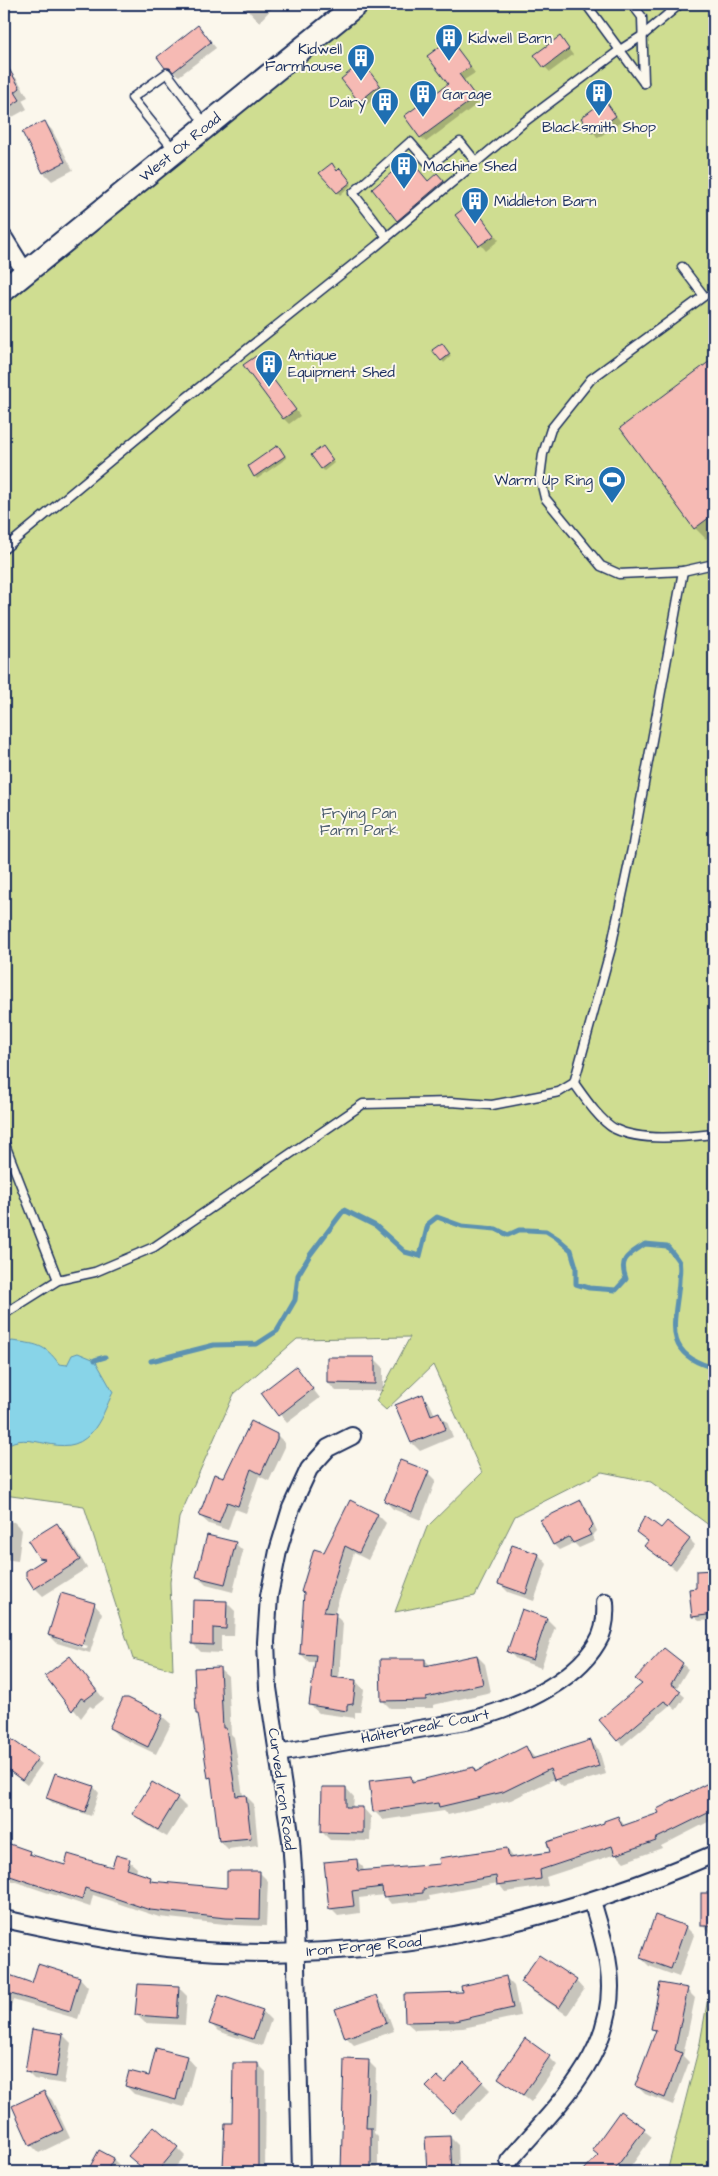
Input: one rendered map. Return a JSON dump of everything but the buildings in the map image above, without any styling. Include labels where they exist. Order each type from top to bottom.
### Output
[{"type":"main road","name":"West Ox Road","points":[[4,290],[356,4]]},
{"type":"street","points":[[4,238],[25,272]]},
{"type":"street","name":"Curved Iron Road","points":[[301,2172],[296,1952],[291,1840],[268,1688],[266,1642],[269,1596],[278,1551],[291,1508],[309,1469],[328,1448],[352,1436]]},
{"type":"street","name":"Halterbreak Court","points":[[278,1753],[466,1721],[487,1716],[517,1705],[555,1684],[590,1654],[598,1643],[603,1630],[606,1615],[605,1602]]},
{"type":"street","name":"Iron Forge Road","points":[[4,1919],[86,1936],[167,1948],[241,1952],[296,1952],[371,1948],[427,1941],[524,1921],[592,1901],[667,1875],[714,1854]]},
{"type":"street","points":[[509,2161],[580,2079],[591,2061],[600,2040],[606,2020],[610,1986],[606,1953],[592,1901]]},
{"type":"lane","points":[[586,4],[644,83],[642,17],[632,4]]},
{"type":"lane","points":[[4,549],[180,402],[387,237],[524,122],[620,50],[642,36],[680,4]]},
{"type":"lane","points":[[175,151],[132,98],[167,73],[206,126]]},
{"type":"lane","points":[[387,237],[353,193],[410,142],[430,165],[460,142],[476,162]]},
{"type":"lane","points":[[682,267],[704,296],[591,379],[551,428],[543,454],[540,477],[545,498],[602,566],[620,574],[683,571],[714,564]]},
{"type":"lane","points":[[4,1314],[58,1280],[95,1272],[154,1247],[363,1104],[451,1102],[492,1105],[559,1092],[574,1083],[611,948],[683,571]]},
{"type":"lane","points":[[574,1083],[594,1109],[614,1129],[646,1137],[714,1134]]},
{"type":"lane","points":[[4,1142],[58,1280]]},
{"type":"green space","name":"Frying Pan Farm Park","points":[[374,4],[714,4],[714,1529],[651,1482],[602,1472],[515,1516],[475,1596],[395,1612],[427,1527],[482,1473],[433,1365],[386,1410],[376,1401],[410,1337],[297,1339],[234,1394],[179,1518],[170,1582],[173,1670],[133,1659],[84,1506],[4,1495],[4,306]]},
{"type":"green space","points":[[708,1998],[714,2024],[714,2172],[667,2172],[700,2043]]},
{"type":"water","points":[[12,1341],[39,1346],[49,1352],[59,1364],[67,1365],[72,1355],[78,1353],[95,1360],[113,1392],[98,1424],[80,1442],[58,1445],[24,1440],[13,1442],[4,1448],[4,1345]]},
{"type":"waterway","points":[[151,1361],[214,1345],[257,1344],[277,1331],[295,1300],[298,1275],[310,1255],[344,1210],[376,1226],[405,1252],[420,1256],[428,1224],[437,1217],[462,1226],[496,1229],[508,1235],[519,1230],[546,1231],[571,1250],[576,1267],[576,1284],[589,1288],[616,1290],[626,1279],[623,1266],[630,1254],[645,1244],[667,1246],[680,1266],[675,1320],[677,1342],[683,1352],[693,1360],[708,1366],[714,1362]]},
{"type":"waterway","points":[[95,1360],[105,1357]]},
{"type":"place","name":"Kidwell Barn","points":[[449,62]]},
{"type":"place","name":"Kidwell Farmhouse","points":[[361,82]]},
{"type":"place","name":"Blacksmith Shop","points":[[599,117]]},
{"type":"place","name":"Garage","points":[[423,118]]},
{"type":"place","name":"Dairy","points":[[385,126]]},
{"type":"place","name":"Machine Shed","points":[[404,190]]},
{"type":"place","name":"Middleton Barn","points":[[475,225]]},
{"type":"place","name":"Antique Equipment Shed","points":[[269,388]]},
{"type":"place","name":"Warm Up Ring","points":[[612,504]]}]
